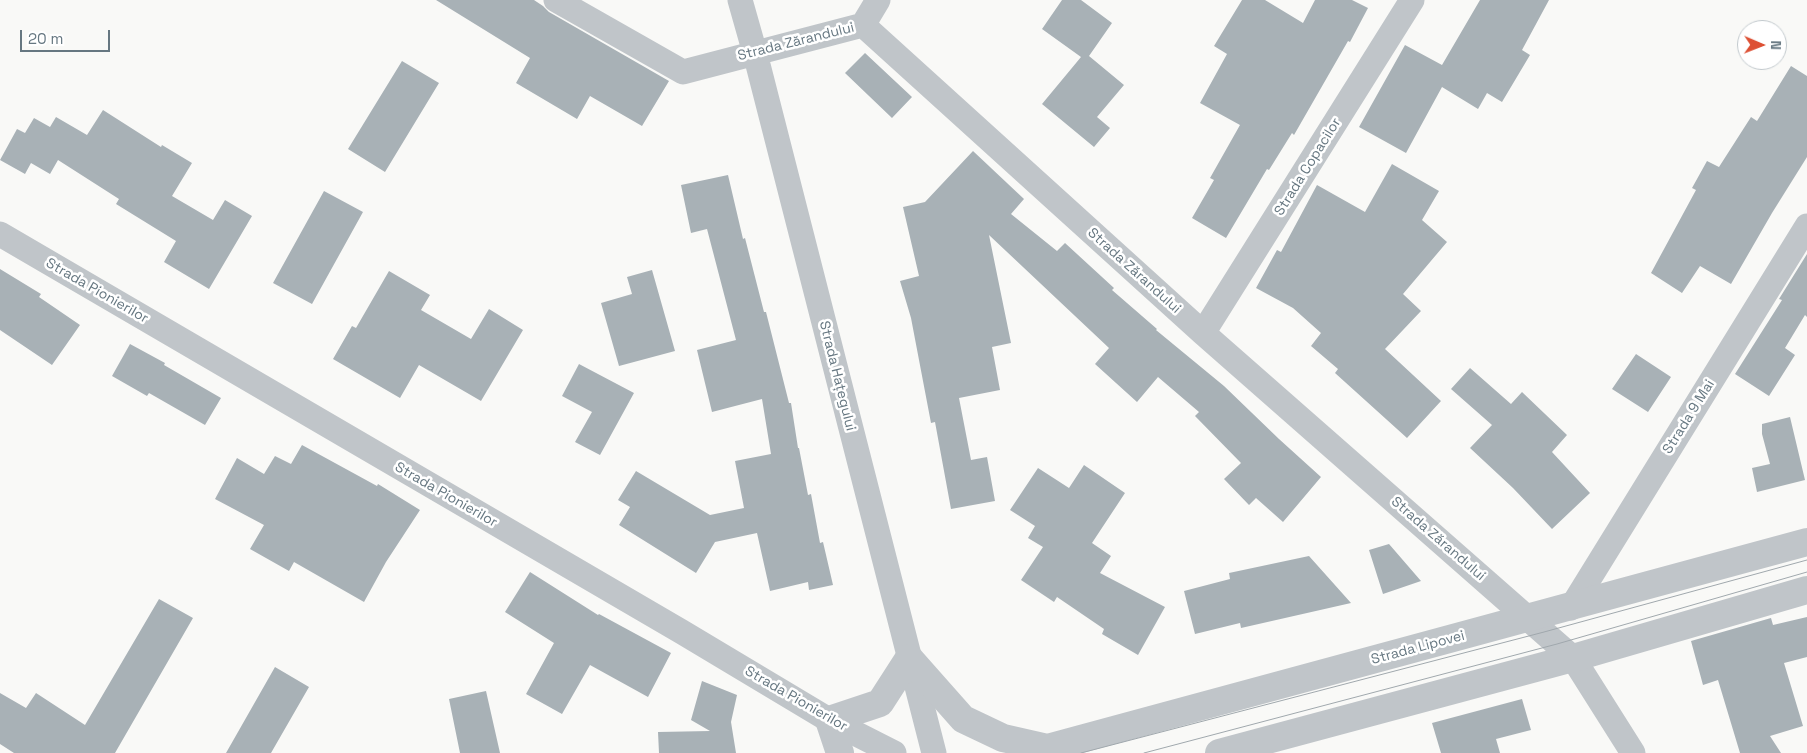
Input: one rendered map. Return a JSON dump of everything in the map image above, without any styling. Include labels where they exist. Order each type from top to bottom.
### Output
[{"type":"street","name":"Strada Zărandului","points":[[556,0],[683,72],[863,25],[1203,333],[1573,658],[1633,753]]},
{"type":"street","name":"Strada Hațegului","points":[[740,0],[934,753]]},
{"type":"street","points":[[863,25],[878,0]]},
{"type":"street","name":"Strada Copacilor","points":[[1203,333],[1412,0]]},
{"type":"street","name":"Strada 9 Mai","points":[[1571,608],[1807,226]]},
{"type":"street","name":"Strada Pionierilor","points":[[0,234],[674,627],[829,720],[894,753]]},
{"type":"street","name":"Strada Lipovei","points":[[1038,751],[1571,608],[1807,542]]},
{"type":"street","points":[[1220,753],[1573,658],[1807,590]]},
{"type":"street","points":[[840,753],[829,720],[880,703],[909,658],[963,718],[1003,738],[1038,751]]},
{"type":"building","points":[[436,0],[534,0],[549,12],[669,81],[642,126],[590,96],[577,119],[516,83],[530,58]]},
{"type":"building","points":[[1062,0],[1081,0],[1112,23],[1089,56],[1124,85],[1097,117],[1110,128],[1094,147],[1042,104],[1081,57],[1042,29]]},
{"type":"building","points":[[1242,0],[1265,0],[1303,23],[1315,0],[1352,0],[1368,8],[1350,42],[1348,41],[1294,135],[1292,133],[1269,170],[1267,169],[1226,238],[1192,218],[1214,180],[1210,178],[1240,125],[1200,103],[1227,54],[1214,46]]},
{"type":"building","points":[[1480,0],[1549,0],[1522,50],[1530,55],[1502,102],[1487,93],[1478,109],[1442,87],[1406,153],[1359,127],[1405,45],[1442,65]]},
{"type":"building","points":[[865,53],[912,97],[892,118],[845,73]]},
{"type":"building","points":[[402,61],[439,83],[385,172],[348,149]]},
{"type":"building","points":[[1791,66],[1807,76],[1807,157],[1731,284],[1700,266],[1682,293],[1651,273],[1696,190],[1692,188],[1707,161],[1719,167],[1751,117],[1757,121]]},
{"type":"building","points":[[103,110],[161,147],[162,145],[192,163],[172,196],[213,220],[225,200],[252,216],[209,289],[164,262],[176,241],[116,204],[119,199],[58,160],[50,174],[31,163],[25,174],[0,160],[17,129],[25,133],[34,118],[50,127],[56,117],[87,135]]},
{"type":"building","points":[[973,151],[1024,199],[1011,214],[1057,251],[1065,243],[1114,288],[1112,290],[1156,330],[1224,386],[1321,477],[1283,522],[1256,498],[1249,505],[1224,479],[1241,463],[1195,416],[1199,412],[1158,377],[1137,402],[1095,364],[1109,348],[989,235],[1011,343],[992,347],[1000,390],[959,398],[971,460],[987,457],[995,501],[951,509],[935,422],[931,423],[911,318],[900,281],[919,276],[903,207],[925,202]]},
{"type":"building","points":[[1392,164],[1439,191],[1422,220],[1447,242],[1403,294],[1421,311],[1385,349],[1441,401],[1407,438],[1335,373],[1338,369],[1311,346],[1321,333],[1293,308],[1256,288],[1277,250],[1281,252],[1317,185],[1365,212]]},
{"type":"building","points":[[728,175],[743,239],[745,238],[789,403],[791,403],[808,495],[811,494],[820,543],[823,542],[833,585],[809,590],[808,582],[770,591],[757,533],[715,542],[696,573],[619,525],[630,507],[618,500],[636,471],[710,515],[744,508],[735,461],[771,454],[762,399],[712,412],[697,350],[736,340],[707,229],[691,233],[681,185]]},
{"type":"building","points":[[324,191],[363,212],[312,304],[273,283]]},
{"type":"building","points":[[1807,254],[1807,317],[1805,315],[1785,348],[1795,355],[1769,396],[1735,374],[1782,300],[1779,299]]},
{"type":"building","points":[[0,269],[41,294],[39,297],[80,325],[52,365],[0,330]]},
{"type":"building","points":[[652,270],[675,351],[619,366],[601,303],[632,294],[627,277]]},
{"type":"building","points":[[389,271],[430,295],[421,310],[471,339],[489,309],[523,330],[481,401],[419,365],[400,398],[333,359],[352,326],[356,328]]},
{"type":"building","points":[[130,344],[165,363],[164,365],[221,398],[205,425],[149,393],[147,396],[112,376]]},
{"type":"building","points":[[1636,354],[1671,377],[1648,412],[1612,389]]},
{"type":"building","points":[[579,364],[634,393],[600,455],[575,442],[592,412],[562,396]]},
{"type":"building","points":[[1470,368],[1511,404],[1522,392],[1567,435],[1552,452],[1590,493],[1552,529],[1513,488],[1470,448],[1492,425],[1451,389]]},
{"type":"building","points":[[1790,417],[1805,480],[1757,492],[1752,468],[1770,464],[1762,434],[1762,424]]},
{"type":"building","points":[[302,445],[377,486],[378,484],[420,510],[386,562],[364,602],[294,562],[289,571],[250,549],[264,525],[215,499],[237,458],[264,474],[275,456],[291,464]]},
{"type":"building","points":[[1084,465],[1125,493],[1092,543],[1111,556],[1100,573],[1165,607],[1138,655],[1102,634],[1104,629],[1057,597],[1054,602],[1021,580],[1043,547],[1028,538],[1035,526],[1010,510],[1038,468],[1069,488]]},
{"type":"building","points":[[1389,544],[1421,581],[1383,594],[1369,550]]},
{"type":"building","points":[[1309,556],[1351,603],[1241,628],[1240,623],[1195,634],[1184,591],[1230,579],[1229,573]]},
{"type":"building","points":[[530,572],[598,615],[671,653],[648,697],[590,665],[562,714],[526,694],[554,643],[505,612]]},
{"type":"building","points":[[159,599],[193,618],[115,753],[14,753],[0,744],[0,693],[26,708],[36,693],[85,725]]},
{"type":"building","points":[[1807,617],[1807,657],[1784,663],[1803,726],[1770,736],[1781,753],[1740,753],[1718,680],[1703,685],[1691,641],[1771,618],[1773,625]]},
{"type":"building","points":[[275,667],[309,687],[271,753],[226,753]]},
{"type":"building","points":[[702,681],[737,695],[731,722],[736,753],[659,753],[658,732],[710,731],[691,720]]},
{"type":"building","points":[[486,691],[500,753],[460,753],[449,699]]},
{"type":"building","points":[[1522,699],[1531,730],[1496,739],[1500,753],[1441,753],[1432,723]]},
{"type":"tram line","points":[[1081,753],[1544,632],[1807,560]]},
{"type":"tram line","points":[[1144,753],[1557,644],[1807,572]]}]
